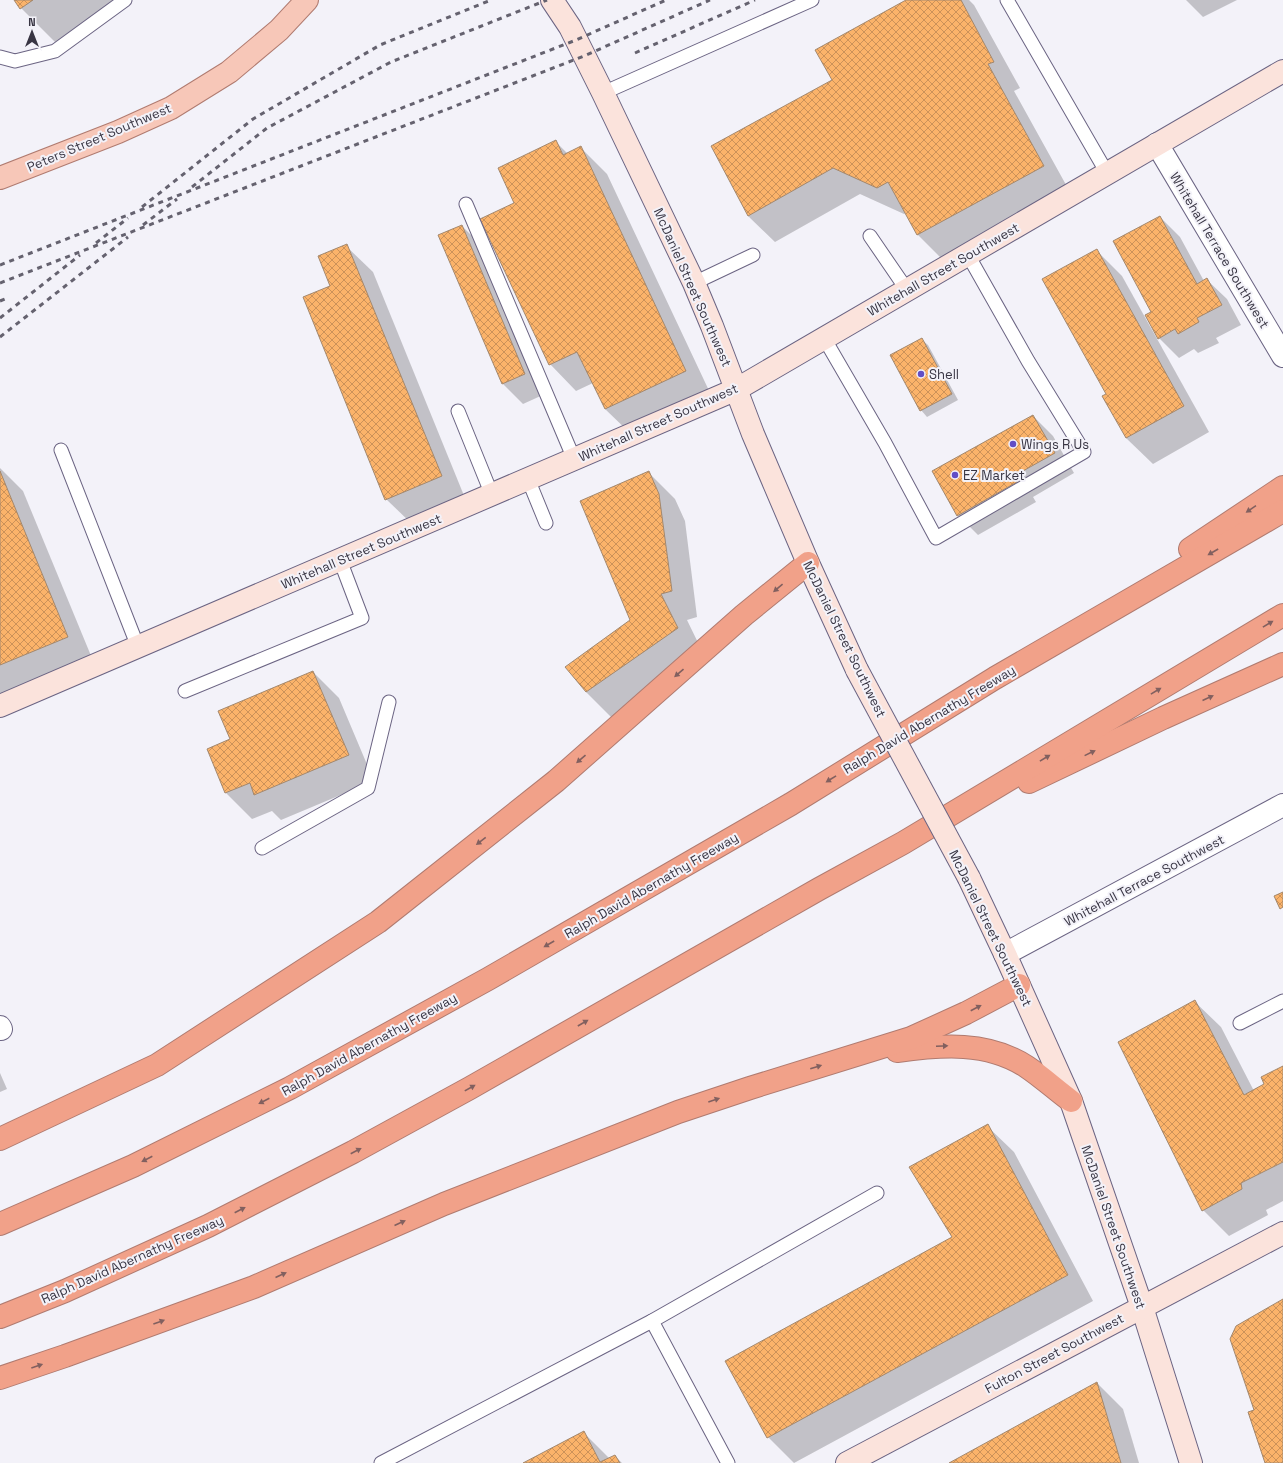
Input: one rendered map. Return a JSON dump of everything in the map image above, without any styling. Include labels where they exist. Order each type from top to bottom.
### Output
[{"type":"highway","points":[[995,678],[1283,487]]},
{"type":"highway","name":"Ralph David Abernathy Freeway","points":[[0,1224],[133,1166],[290,1088],[454,998],[791,804],[995,678],[1283,511]]},
{"type":"highway","points":[[0,1139],[157,1065],[378,922],[556,781],[744,615],[808,563]]},
{"type":"highway","name":"Ralph David Abernathy Freeway","points":[[0,1317],[65,1291],[208,1226],[353,1152],[477,1084],[818,888],[903,843],[1283,615]]},
{"type":"highway","points":[[903,843],[1163,718],[1283,664]]},
{"type":"highway","points":[[0,1378],[65,1356],[254,1287],[444,1204],[678,1112],[911,1038],[966,1013],[1019,985]]},
{"type":"highway","points":[[848,1058],[934,1047],[972,1047],[990,1050],[1027,1066],[1070,1101]]},
{"type":"main road","name":"Peters Street Southwest","points":[[0,178],[118,132],[172,108],[229,72],[279,30],[307,0]]},
{"type":"street","name":"McDaniel Street Southwest","points":[[552,0],[570,27],[694,283],[737,389],[753,434],[808,563],[857,670],[969,878],[1005,954],[1070,1101],[1142,1307],[1191,1463]]},
{"type":"street","name":"Whitehall Street Southwest","points":[[0,706],[737,389],[1283,71]]},
{"type":"street","name":"Whitehall Terrace Southwest","points":[[1157,144],[1283,356]]},
{"type":"street","name":"Whitehall Terrace Southwest","points":[[1005,954],[1283,805]]},
{"type":"street","name":"Fulton Street Southwest","points":[[847,1463],[1283,1233]]},
{"type":"lane","points":[[0,57],[15,61],[55,51],[125,0]]},
{"type":"lane","points":[[603,93],[812,0]]},
{"type":"lane","points":[[1007,0],[1107,173]]},
{"type":"lane","points":[[466,204],[574,459]]},
{"type":"lane","points":[[870,236],[906,290]]},
{"type":"lane","points":[[694,283],[753,255]]},
{"type":"lane","points":[[824,338],[885,443],[936,538],[1084,452],[1028,361],[968,255]]},
{"type":"lane","points":[[458,411],[492,495]]},
{"type":"lane","points":[[61,450],[138,647]]},
{"type":"lane","points":[[528,479],[546,523]]},
{"type":"lane","points":[[185,691],[362,618],[340,560]]},
{"type":"lane","points":[[262,848],[368,788],[389,702]]},
{"type":"lane","points":[[1240,1023],[1283,1001]]},
{"type":"lane","points":[[381,1463],[652,1321],[877,1192]]},
{"type":"lane","points":[[652,1321],[728,1463]]},
{"type":"building","points":[[14,0],[33,0],[20,9]]},
{"type":"building","points":[[906,0],[961,0],[994,62],[988,64],[1044,166],[917,235],[888,182],[877,188],[833,168],[748,216],[711,146],[832,80],[815,50]]},
{"type":"building","points":[[556,140],[563,155],[581,146],[686,371],[605,409],[577,352],[549,365],[480,219],[514,203],[498,168]]},
{"type":"building","points":[[1160,216],[1197,284],[1207,278],[1222,305],[1197,318],[1199,322],[1178,334],[1175,329],[1158,339],[1145,315],[1151,312],[1113,241]]},
{"type":"building","points":[[462,225],[525,374],[502,384],[438,235]]},
{"type":"building","points":[[347,244],[442,476],[385,500],[303,297],[330,286],[318,256]]},
{"type":"building","points":[[1097,249],[1184,406],[1126,438],[1102,396],[1106,394],[1042,279]]},
{"type":"building","name":"Shell","points":[[922,338],[952,394],[920,411],[890,355]]},
{"type":"building","points":[[1033,415],[1055,453],[1014,476],[1017,482],[957,516],[932,471]]},
{"type":"building","points":[[0,471],[68,637],[0,665]]},
{"type":"building","points":[[649,471],[659,494],[672,591],[661,594],[678,628],[586,692],[565,667],[630,620],[580,501]]},
{"type":"building","points":[[313,671],[349,755],[254,795],[250,783],[225,793],[207,749],[230,739],[218,711]]},
{"type":"building","points":[[1283,892],[1283,907],[1280,909],[1274,896]]},
{"type":"building","points":[[1195,1000],[1244,1095],[1264,1084],[1261,1077],[1283,1066],[1283,1162],[1241,1183],[1242,1189],[1202,1211],[1118,1042]]},
{"type":"building","points":[[988,1124],[1068,1275],[767,1438],[725,1361],[952,1237],[909,1167]]},
{"type":"building","points":[[1283,1299],[1283,1463],[1265,1463],[1248,1412],[1254,1410],[1230,1339],[1236,1326]]},
{"type":"building","points":[[1097,1382],[1121,1463],[949,1463]]},
{"type":"building","points":[[584,1431],[600,1462],[615,1455],[620,1463],[523,1463]]},
{"type":"railway","points":[[142,207],[253,119],[380,45],[491,0]]},
{"type":"railway","points":[[192,187],[267,128],[391,62],[547,0]]},
{"type":"railway","points":[[0,265],[576,40],[666,0]]},
{"type":"railway","points":[[0,283],[584,56],[710,0]]},
{"type":"railway","points":[[635,53],[755,0]]},
{"type":"railway","points":[[143,225],[177,199]]},
{"type":"railway","points":[[96,243],[128,218]]},
{"type":"railway","points":[[0,337],[128,237]]},
{"type":"railway","points":[[0,318],[80,255]]},
{"type":"railway","points":[[0,301],[7,298]]},
{"type":"place","name":"Shell","points":[[921,374]]},
{"type":"place","name":"Wings R Us","points":[[1013,444]]},
{"type":"place","name":"EZ Market","points":[[955,475]]}]
